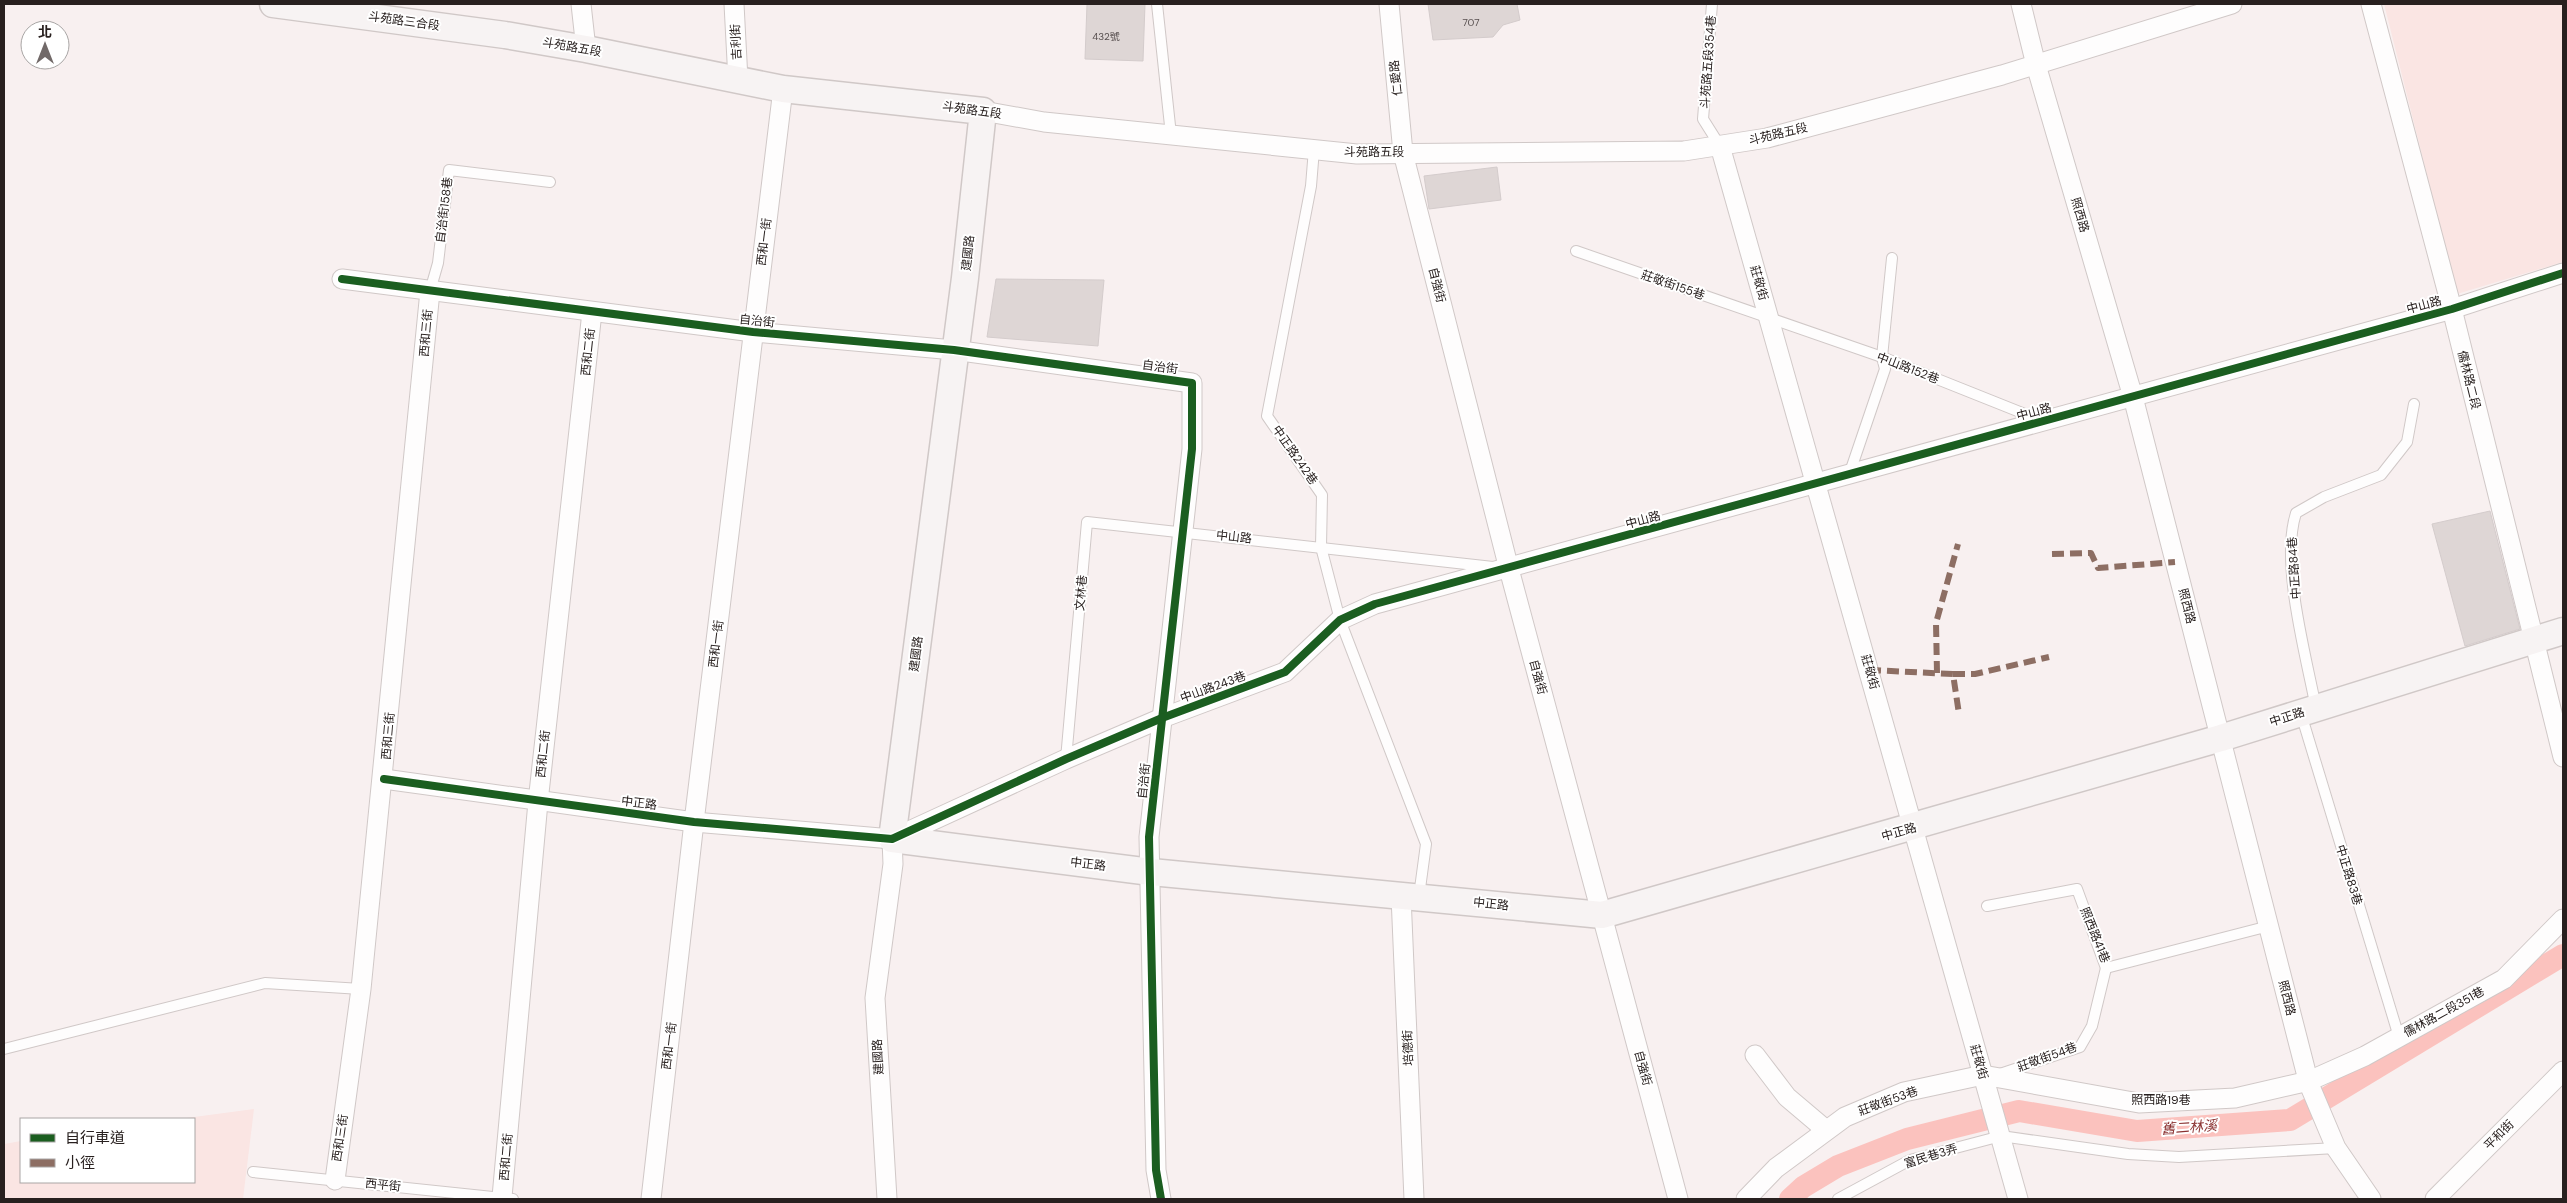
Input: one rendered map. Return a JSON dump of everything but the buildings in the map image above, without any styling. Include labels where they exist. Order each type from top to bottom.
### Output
[{"type":"main road","name":"斗苑路三合段","points":[[273,4],[505,35]]},
{"type":"main road","name":"斗苑路五段","points":[[505,35],[586,49],[784,89],[983,111]]},
{"type":"main road","name":"建國路","points":[[892,839],[954,350],[965,278],[983,111]]},
{"type":"main road","name":"中正路","points":[[892,839],[1151,872],[1602,915],[1914,828],[2221,738],[2563,631]]},
{"type":"street","points":[[581,4],[586,49]]},
{"type":"street","name":"吉利街","points":[[734,4],[738,80]]},
{"type":"street","name":"仁愛路","points":[[1389,4],[1404,153]]},
{"type":"street","name":"照西路","points":[[2021,4],[2036,65],[2133,397],[2309,1081],[2336,1148],[2371,1199]]},
{"type":"street","name":"斗苑路五段","points":[[983,111],[1044,122],[1357,154],[1684,151],[1767,138],[2036,65],[2232,4]]},
{"type":"street","name":"儒林路二段","points":[[2370,4],[2452,309],[2563,757]]},
{"type":"street","name":"西和一街","points":[[651,1199],[694,822],[784,89]]},
{"type":"street","name":"莊敬街","points":[[1720,146],[1914,828],[1987,1076],[2017,1198]]},
{"type":"street","name":"自強街","points":[[1404,153],[1509,569],[1678,1199]]},
{"type":"street","name":"中山路","points":[[1509,569],[2452,309],[2563,273]]},
{"type":"street","name":"自治街","points":[[342,279],[753,332],[954,350],[1192,383],[1192,449],[1149,837],[1156,1170],[1161,1199]]},
{"type":"street","name":"西和三街","points":[[334,1180],[361,989],[384,779],[430,291]]},
{"type":"street","name":"西和二街","points":[[508,1198],[538,802],[592,312]]},
{"type":"street","name":"中山路243巷","points":[[892,839],[1066,759],[1162,718],[1285,672],[1340,620],[1375,604],[1509,569]]},
{"type":"street","name":"中正路","points":[[384,779],[538,802],[694,822],[892,839]]},
{"type":"street","name":"建國路","points":[[887,1199],[875,998],[894,864],[892,839]]},
{"type":"street","name":"培德街","points":[[1410,896],[1414,1199]]},
{"type":"street","name":"儒林路二段351巷","points":[[2309,1081],[2365,1056],[2504,979],[2563,919]]},
{"type":"street","points":[[1754,1055],[1788,1097],[1826,1130]]},
{"type":"street","name":"平和街","points":[[2435,1199],[2563,1071]]},
{"type":"street","name":"照西路19巷","points":[[1987,1076],[2139,1103],[2234,1098],[2309,1081]]},
{"type":"street","name":"莊敬街53巷","points":[[1746,1199],[1776,1168],[1845,1116],[1904,1092],[1987,1076]]},
{"type":"lane","points":[[1157,4],[1171,135]]},
{"type":"lane","name":"斗苑路五段354巷","points":[[1712,4],[1703,119],[1720,146]]},
{"type":"lane","name":"中正路242巷","points":[[1314,150],[1311,186],[1267,416],[1322,495],[1321,547],[1340,620],[1426,844],[1410,896]]},
{"type":"lane","name":"自治街158巷","points":[[430,291],[438,263],[449,170],[550,182]]},
{"type":"lane","name":"莊敬街155巷","points":[[1576,251],[1770,320]]},
{"type":"lane","points":[[1849,475],[1885,369],[1882,357],[1892,258]]},
{"type":"lane","name":"中山路152巷","points":[[1770,320],[1882,357],[2044,421]]},
{"type":"lane","name":"中正路84巷","points":[[2309,710],[2293,589],[2291,527],[2296,512],[2324,496],[2381,475],[2408,442],[2414,404]]},
{"type":"lane","name":"文林巷","points":[[1066,759],[1087,522],[1182,532]]},
{"type":"lane","name":"中山路","points":[[1182,532],[1509,569]]},
{"type":"lane","name":"中正路83巷","points":[[2309,710],[2399,1037]]},
{"type":"lane","name":"照西路41巷","points":[[1986,906],[2077,889],[2106,968],[2269,926]]},
{"type":"lane","name":"莊敬街54巷","points":[[1987,1076],[2080,1047],[2092,1026],[2106,968]]},
{"type":"lane","points":[[4,1048],[265,984],[361,989]]},
{"type":"lane","points":[[2001,1136],[2128,1154],[2179,1157],[2336,1148]]},
{"type":"lane","name":"富民巷3弄","points":[[1838,1199],[1910,1160],[2001,1136]]},
{"type":"lane","name":"西平街","points":[[253,1172],[508,1198]]},
{"type":"shaded area","points":[[2384,4],[2563,4],[2563,262],[2457,294]]},
{"type":"shaded area","points":[[254,1109],[243,1199],[4,1199],[4,1144],[20,1141],[20,1183],[195,1183],[195,1118],[186,1118]]},
{"type":"waterway","name":"舊二林溪","points":[[1790,1199],[1803,1187],[1838,1166],[1907,1139],[2019,1111],[2137,1131],[2290,1120],[2563,955]]},
{"type":"marked path","points":[[1937,673],[1936,623],[1958,544]]},
{"type":"marked path","points":[[2052,554],[2091,553],[2098,568],[2175,562]]},
{"type":"marked path","points":[[1953,674],[1975,674],[2049,657]]},
{"type":"marked path","points":[[1869,670],[1953,674],[1959,714]]},
{"type":"cycle path","points":[[384,779],[694,822],[892,839],[1066,759],[1162,718],[1285,672],[1340,620],[1375,604],[2452,309],[2563,273]]},
{"type":"cycle path","points":[[342,279],[753,332],[954,350],[1192,383],[1192,449],[1149,837],[1156,1170],[1161,1199]]}]
